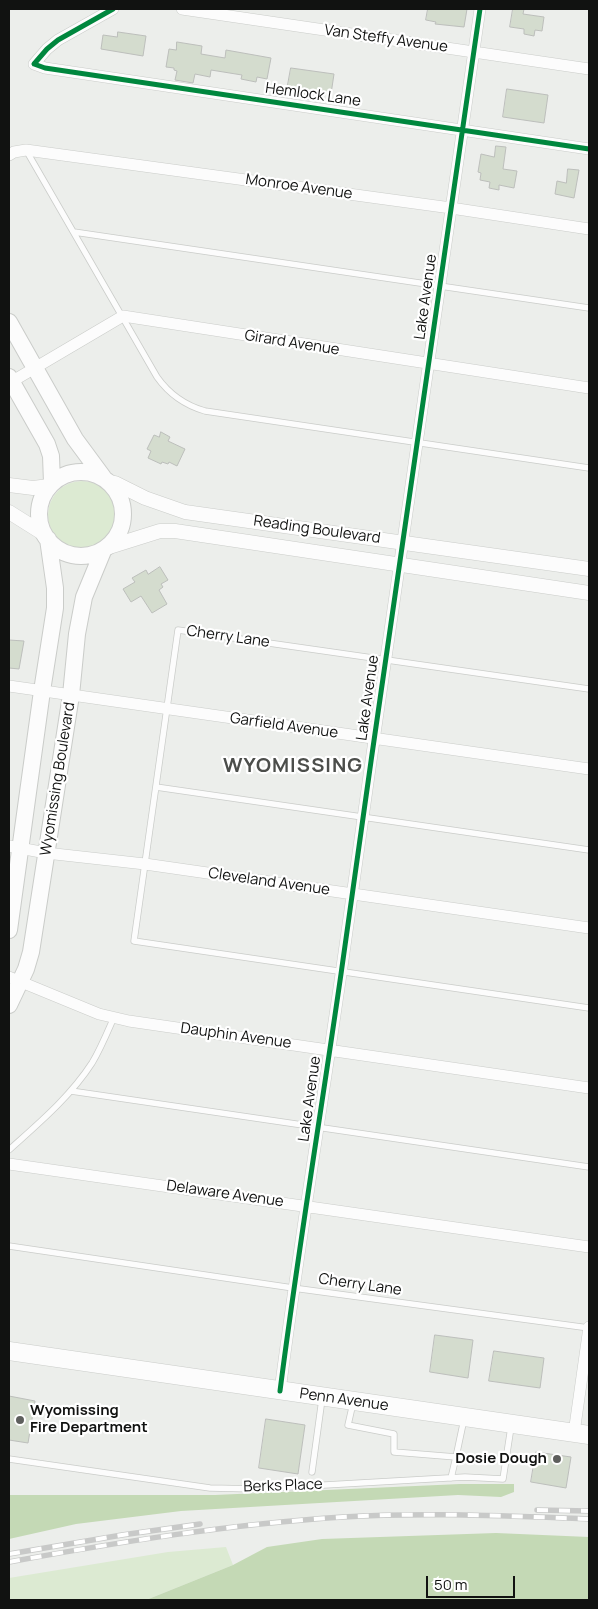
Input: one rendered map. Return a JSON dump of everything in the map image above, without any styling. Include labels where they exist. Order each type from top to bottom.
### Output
[{"type":"main road","points":[[9,322],[75,440],[106,480],[121,500],[124,515],[121,530],[116,539],[106,549],[85,556],[61,551],[46,536],[40,523],[41,501],[51,485],[62,476],[74,472],[92,473],[106,480]]},
{"type":"main road","points":[[10,380],[47,444],[52,462],[51,485]]},
{"type":"main road","name":"Wyomissing Boulevard","points":[[9,930],[15,847],[55,608],[55,588],[46,536]]},
{"type":"main road","name":"Wyomissing Boulevard","points":[[9,1005],[14,979],[26,969],[40,904],[46,853],[71,695],[77,634],[84,596],[106,549]]},
{"type":"main road","name":"Penn Avenue","points":[[9,1351],[582,1434]]},
{"type":"street","name":"Hemlock Lane","points":[[112,9],[58,40],[47,48],[34,64],[44,68],[589,149]]},
{"type":"street","name":"Van Steffy Avenue","points":[[182,9],[589,69]]},
{"type":"street","name":"Lake Avenue","points":[[280,1390],[293,1288],[307,1206],[480,9]]},
{"type":"street","name":"Monroe Avenue","points":[[9,155],[26,150],[451,208],[589,229]]},
{"type":"street","name":"Girard Avenue","points":[[123,316],[589,388]]},
{"type":"street","points":[[10,380],[36,368],[123,316]]},
{"type":"street","name":"Reading Boulevard","points":[[106,480],[185,512],[589,569]]},
{"type":"street","points":[[9,485],[30,488],[51,485]]},
{"type":"street","points":[[9,512],[46,536]]},
{"type":"street","name":"Reading Boulevard","points":[[106,549],[160,531],[175,531],[589,594]]},
{"type":"street","name":"Garfield Avenue","points":[[9,686],[589,769]]},
{"type":"street","name":"Cleveland Avenue","points":[[15,847],[46,853],[145,864],[589,928]]},
{"type":"street","name":"Dauphin Avenue","points":[[14,979],[99,1014],[114,1017],[589,1088]]},
{"type":"street","name":"Delaware Avenue","points":[[9,1164],[589,1247]]},
{"type":"street","points":[[582,1434],[589,1328]]},
{"type":"lane","points":[[26,150],[164,387],[177,398],[196,408],[417,444],[589,468]]},
{"type":"lane","points":[[74,232],[589,308]]},
{"type":"lane","name":"Cherry Lane","points":[[341,972],[134,941],[178,630],[589,689]]},
{"type":"lane","points":[[156,787],[589,850]]},
{"type":"lane","points":[[341,972],[589,1008]]},
{"type":"lane","points":[[9,1150],[56,1108],[71,1091],[92,1063],[114,1017]]},
{"type":"lane","points":[[71,1091],[589,1167]]},
{"type":"lane","name":"Cherry Lane","points":[[9,1246],[293,1288],[589,1328]]},
{"type":"lane","points":[[312,1472],[322,1397]]},
{"type":"lane","points":[[353,1401],[348,1425],[394,1434],[394,1452],[456,1457]]},
{"type":"lane","points":[[451,1478],[464,1417]]},
{"type":"lane","name":"Berks Place","points":[[9,1459],[210,1488],[255,1489],[451,1478],[503,1479],[511,1424]]},
{"type":"green space","points":[[82,481],[95,484],[106,491],[113,502],[116,515],[113,528],[106,539],[95,546],[82,549],[69,546],[58,539],[51,528],[48,515],[51,502],[58,491],[69,484]]},
{"type":"green space","points":[[460,1484],[514,1484],[514,1492],[501,1497],[458,1495],[181,1511],[76,1524],[9,1539],[9,1495],[215,1495]]},
{"type":"green space","points":[[496,1533],[589,1537],[589,1600],[146,1600],[233,1565],[267,1547],[322,1539]]},
{"type":"green space","points":[[226,1547],[233,1565],[146,1600],[9,1600],[9,1578],[168,1552]]},
{"type":"building","points":[[428,9],[467,9],[464,27],[435,24],[436,22],[426,20]]},
{"type":"building","points":[[513,9],[524,9],[523,14],[544,17],[542,31],[535,30],[534,36],[524,34],[524,29],[510,27]]},
{"type":"building","points":[[118,32],[146,36],[143,56],[101,49],[103,35],[117,37]]},
{"type":"building","points":[[177,42],[202,46],[201,54],[225,58],[226,50],[271,58],[267,79],[257,77],[256,82],[241,79],[242,75],[211,70],[210,77],[195,74],[193,83],[175,80],[177,71],[174,68],[166,67],[169,49],[176,50]]},
{"type":"building","points":[[291,68],[334,74],[331,94],[312,91],[311,100],[299,98],[299,92],[287,90]]},
{"type":"building","points":[[507,89],[548,95],[544,123],[503,117]]},
{"type":"building","points":[[496,146],[506,147],[503,169],[517,171],[514,188],[499,185],[499,190],[489,188],[490,182],[480,180],[481,173],[478,172],[481,154],[494,157]]},
{"type":"building","points":[[568,169],[579,170],[574,198],[555,194],[557,181],[566,183]]},
{"type":"building","points":[[161,432],[170,437],[168,441],[185,449],[177,466],[169,462],[168,464],[162,462],[161,464],[148,458],[151,451],[147,449],[154,435],[159,437]]},
{"type":"building","points":[[160,567],[168,580],[161,584],[163,587],[159,590],[167,604],[152,613],[141,596],[131,602],[123,589],[135,582],[132,578],[146,570],[148,574]]},
{"type":"building","points":[[9,640],[24,641],[19,669],[9,668]]},
{"type":"building","points":[[435,1335],[473,1340],[468,1378],[430,1372]]},
{"type":"building","points":[[494,1351],[544,1358],[540,1388],[489,1381]]},
{"type":"building","name":"Wyomissing Fire Department","points":[[9,1396],[35,1401],[28,1443],[9,1440]]},
{"type":"building","points":[[266,1419],[305,1425],[298,1474],[259,1468]]},
{"type":"building","points":[[536,1452],[571,1457],[566,1488],[531,1482]]},
{"type":"railway","points":[[537,1510],[589,1511]]},
{"type":"railway","points":[[9,1562],[175,1535],[301,1520],[435,1515],[589,1519]]},
{"type":"railway","points":[[9,1554],[200,1524]]},
{"type":"cycle path","points":[[113,9],[58,40],[34,64],[45,68],[589,149]]},
{"type":"cycle path","points":[[280,1391],[480,9]]},
{"type":"place","name":"Wyomissing Fire Department","points":[[20,1420]]},
{"type":"place","name":"Dosie Dough","points":[[557,1459]]},
{"type":"district","name":"WYOMISSING","points":[[293,766]]}]
